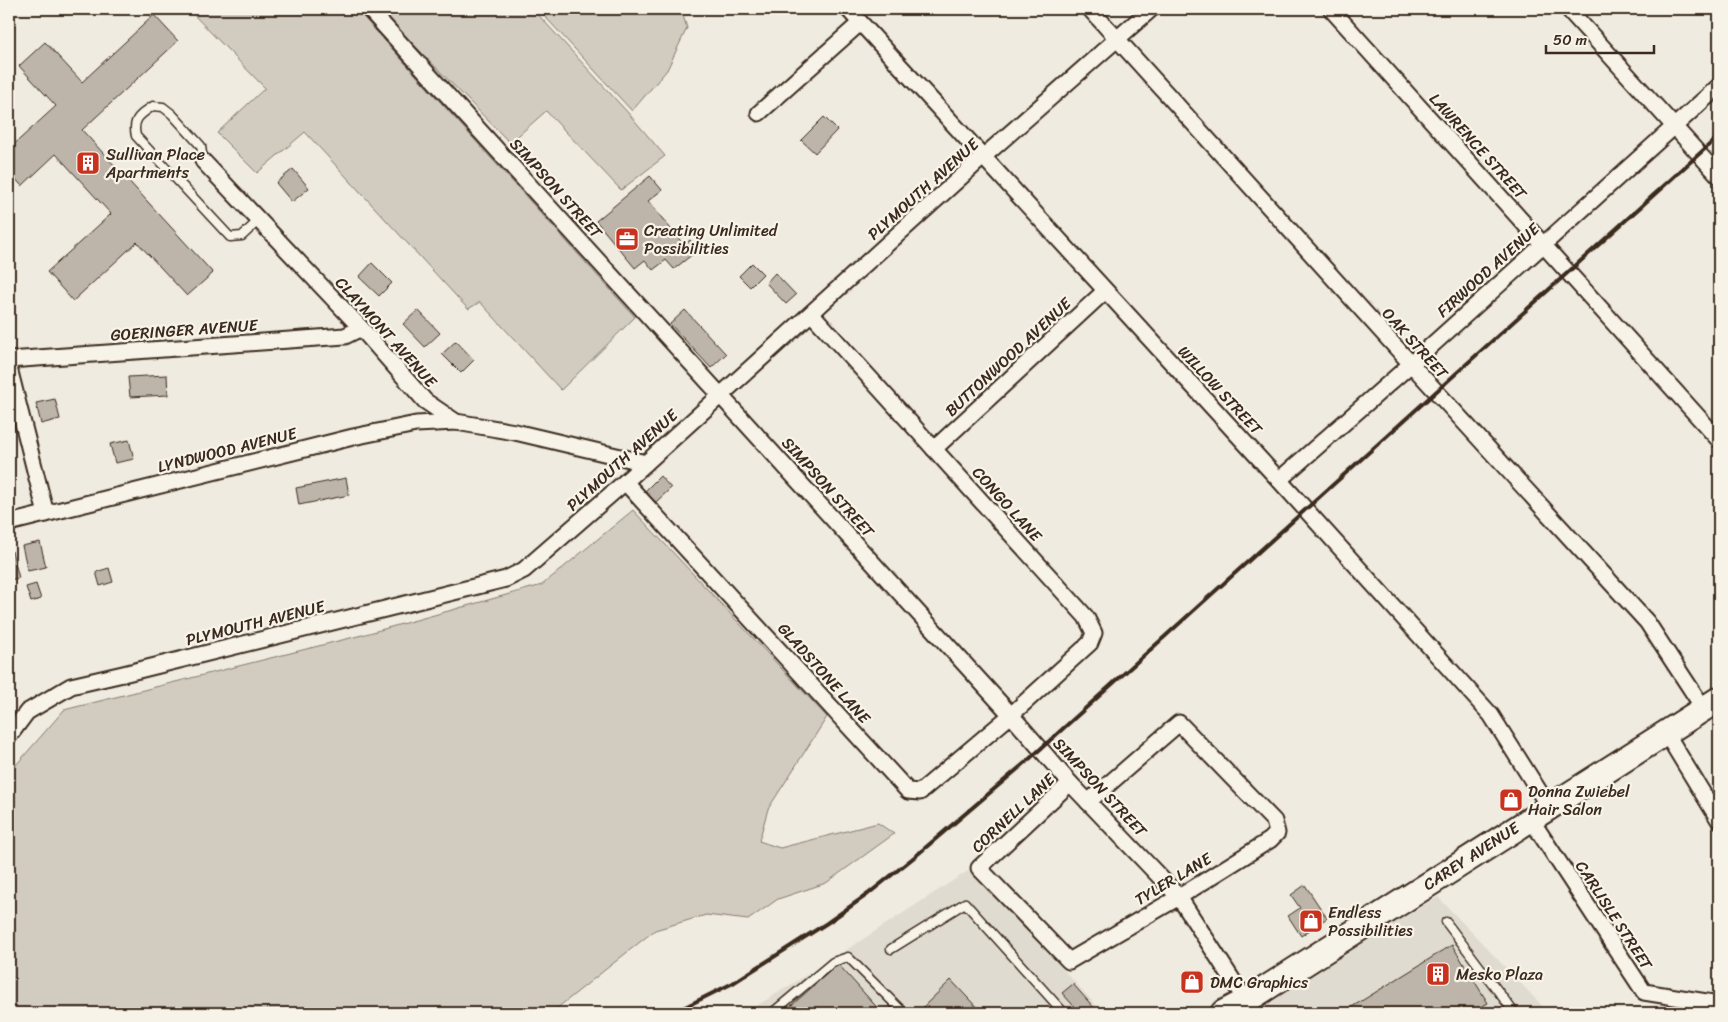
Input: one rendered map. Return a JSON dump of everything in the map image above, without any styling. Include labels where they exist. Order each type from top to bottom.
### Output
[{"type":"main road","name":"CAREY AVENUE","points":[[1223,1013],[1246,1001],[1711,704]]},
{"type":"street","name":"SIMPSON STREET","points":[[369,9],[1011,714],[1070,784],[1179,897],[1246,1001]]},
{"type":"street","name":"WILLOW STREET","points":[[848,9],[1491,714],[1540,813]]},
{"type":"street","name":"OAK STREET","points":[[1090,9],[1410,364],[1647,622],[1711,704]]},
{"type":"street","name":"PLYMOUTH AVENUE","points":[[9,736],[27,712],[70,686],[506,579],[524,570],[625,482],[983,157],[1151,9]]},
{"type":"street","name":"LAWRENCE STREET","points":[[1331,9],[1719,440]]},
{"type":"street","points":[[1568,9],[1719,176]]},
{"type":"street","points":[[759,113],[860,22]]},
{"type":"street","name":"FIRWOOD AVENUE","points":[[1279,480],[1719,86]]},
{"type":"street","name":"CLAYMONT AVENUE","points":[[203,161],[361,328],[425,402],[456,422],[515,432],[646,463]]},
{"type":"street","name":"BUTTONWOOD AVENUE","points":[[934,448],[1105,291]]},
{"type":"street","name":"CONGO LANE","points":[[812,314],[1086,617],[1094,633],[1090,643],[1011,714]]},
{"type":"street","name":"GOERINGER AVENUE","points":[[9,360],[345,336],[361,328]]},
{"type":"street","points":[[9,368],[46,514]]},
{"type":"street","name":"LYNDWOOD AVENUE","points":[[9,523],[353,437],[416,424],[456,422]]},
{"type":"street","name":"GLADSTONE LANE","points":[[625,482],[908,791],[920,792],[1011,714]]},
{"type":"street","name":"TYLER LANE","points":[[979,868],[1069,961],[1179,897],[1270,840],[1277,833],[1274,821],[1179,723],[1088,802]]},
{"type":"street","points":[[1666,733],[1719,820]]},
{"type":"street","name":"CORNELL LANE","points":[[979,868],[1070,784]]},
{"type":"street","name":"CARLISLE STREET","points":[[1540,813],[1644,992],[1719,1004]]},
{"type":"lane","points":[[203,161],[201,146],[172,114],[163,107],[153,106],[137,117],[134,128],[136,136],[230,237],[242,236],[259,220]]},
{"type":"lane","points":[[891,949],[965,903],[1064,1013]]},
{"type":"lane","points":[[1446,922],[1513,1012]]},
{"type":"lane","points":[[772,1013],[833,962],[848,958],[904,1013]]},
{"type":"shaded area","points":[[188,9],[356,9],[635,317],[561,390],[480,302],[468,309],[305,132],[257,173],[217,133],[265,88]]},
{"type":"shaded area","points":[[379,9],[533,9],[665,156],[621,190],[546,111],[510,143]]},
{"type":"shaded area","points":[[538,9],[681,9],[687,28],[667,70],[632,111]]},
{"type":"shaded area","points":[[633,510],[827,717],[768,809],[759,841],[780,848],[878,823],[894,834],[826,883],[778,899],[748,920],[706,915],[655,930],[551,1013],[9,1013],[9,773],[64,710],[362,635],[542,585]]},
{"type":"shaded area","points":[[971,869],[1103,1013],[745,1013],[840,954]]},
{"type":"shaded area","points":[[1438,897],[1549,1013],[1240,1013],[1419,908]]},
{"type":"building","name":"Sullivan Place Apartments","points":[[154,15],[178,41],[82,130],[213,273],[187,296],[137,242],[73,301],[47,272],[111,214],[56,154],[22,186],[9,172],[9,149],[56,106],[19,66],[45,42],[82,82]]},
{"type":"building","points":[[824,117],[837,130],[815,153],[801,140]]},
{"type":"building","points":[[293,169],[309,188],[292,202],[276,183]]},
{"type":"building","points":[[650,176],[662,190],[648,201],[684,245],[690,240],[698,250],[674,269],[666,260],[653,270],[645,260],[635,268],[596,221]]},
{"type":"building","points":[[372,263],[392,283],[379,296],[359,277]]},
{"type":"building","points":[[752,263],[763,274],[750,287],[739,276]]},
{"type":"building","points":[[775,273],[796,295],[786,304],[766,283]]},
{"type":"building","points":[[418,310],[440,333],[425,347],[403,324]]},
{"type":"building","points":[[685,310],[726,354],[711,368],[670,324]]},
{"type":"building","points":[[456,341],[474,360],[461,373],[442,354]]},
{"type":"building","points":[[167,375],[168,395],[130,397],[128,377]]},
{"type":"building","points":[[55,399],[60,419],[41,424],[36,403]]},
{"type":"building","points":[[129,440],[134,459],[115,463],[110,444]]},
{"type":"building","points":[[660,476],[671,488],[656,502],[645,491]]},
{"type":"building","points":[[346,478],[349,495],[299,505],[296,488]]},
{"type":"building","points":[[40,542],[46,567],[28,571],[22,546]]},
{"type":"building","points":[[12,551],[19,578],[9,580],[9,552]]},
{"type":"building","points":[[109,568],[113,582],[100,586],[96,572]]},
{"type":"building","points":[[36,584],[41,599],[31,602],[26,587]]},
{"type":"building","points":[[1305,885],[1327,918],[1301,936],[1288,916],[1300,908],[1291,895]]},
{"type":"building","name":"Mesko Plaza","points":[[1452,945],[1488,1003],[1470,1013],[1431,1013],[1430,1010],[1425,1013],[1342,1013]]},
{"type":"building","points":[[838,964],[882,1013],[783,1013]]},
{"type":"building","points":[[951,980],[982,1013],[929,1013],[923,1007]]},
{"type":"building","points":[[1073,984],[1096,1010],[1092,1013],[1080,1013],[1062,993]]},
{"type":"railway","points":[[673,1013],[733,983],[827,923],[868,894],[918,854],[1026,762],[1719,136]]},
{"type":"place","name":"Sullivan Place Apartments","points":[[88,163]]},
{"type":"place","name":"Creating Unlimited Possibilities","points":[[627,239]]},
{"type":"place","name":"Donna Zwiebel Hair Salon","points":[[1511,800]]},
{"type":"place","name":"Endless Possibilities","points":[[1311,921]]},
{"type":"place","name":"Mesko Plaza","points":[[1438,974]]},
{"type":"place","name":"DMC Graphics","points":[[1192,982]]}]
